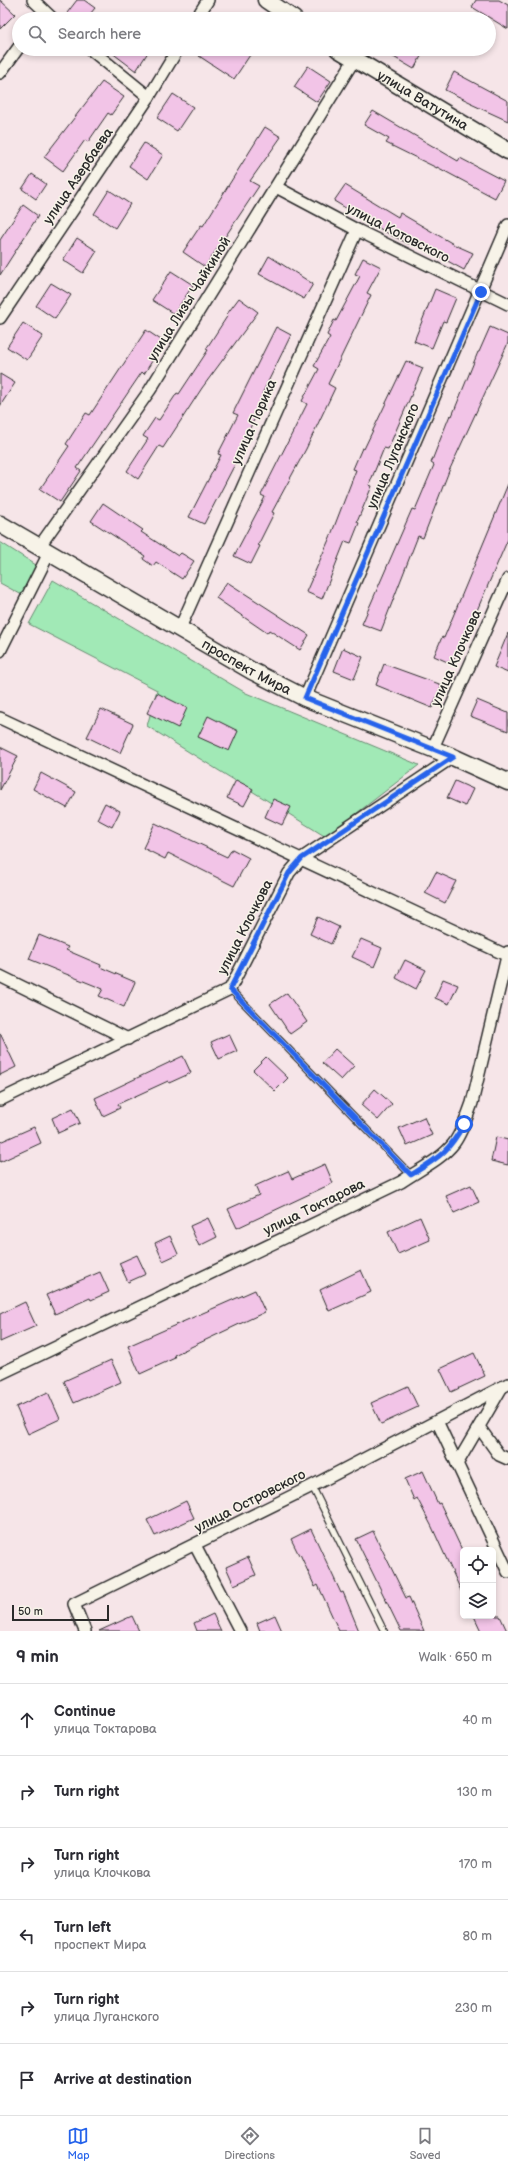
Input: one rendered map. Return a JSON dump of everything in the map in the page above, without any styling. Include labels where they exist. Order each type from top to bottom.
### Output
[{"type":"main road","points":[[266,0],[284,12]]},
{"type":"main road","name":"улица Ватутина","points":[[348,56],[508,151]]},
{"type":"main road","name":"проспект Мира","points":[[0,524],[252,671],[305,698],[432,750],[453,757],[508,782]]},
{"type":"street","points":[[33,0],[42,12]]},
{"type":"street","points":[[200,12],[208,0]]},
{"type":"street","points":[[0,73],[12,56]]},
{"type":"street","points":[[98,56],[149,98]]},
{"type":"street","name":"улица Азербаева","points":[[0,318],[149,98],[174,56]]},
{"type":"street","name":"улица Лизы Чайкиной","points":[[0,651],[44,550],[150,390],[354,60]]},
{"type":"street","name":"улица Котовского","points":[[276,187],[357,230],[508,304]]},
{"type":"street","name":"улица Луганского","points":[[305,698],[481,292],[508,225]]},
{"type":"street","name":"улица Порика","points":[[180,628],[357,230]]},
{"type":"street","name":"улица Клочкова","points":[[432,750],[508,579]]},
{"type":"street","points":[[0,718],[508,955]]},
{"type":"street","name":"улица Клочкова","points":[[0,1100],[230,989],[289,873],[302,858],[453,757]]},
{"type":"street","name":"улица Токтарова","points":[[0,1374],[401,1182],[441,1156],[454,1143],[464,1124],[481,1067],[508,955]]},
{"type":"street","points":[[0,976],[128,1038]]},
{"type":"street","points":[[457,1464],[505,1386]]},
{"type":"street","name":"улица Островского","points":[[84,1631],[74,1604],[312,1486],[505,1386]]},
{"type":"street","points":[[437,1421],[508,1572]]},
{"type":"street","points":[[479,1427],[499,1455],[508,1459]]},
{"type":"street","points":[[195,1545],[240,1631]]},
{"type":"lane","points":[[230,989],[411,1175]]},
{"type":"lane","points":[[312,1486],[384,1631]]},
{"type":"green space","points":[[0,542],[36,565],[22,595],[0,583]]},
{"type":"green space","points":[[53,580],[246,693],[419,765],[326,837],[147,726],[157,690],[29,624]]},
{"type":"building","points":[[0,0],[13,12],[12,17],[0,29]]},
{"type":"building","points":[[77,0],[84,0],[95,8],[92,12],[68,12]]},
{"type":"building","points":[[476,0],[499,0],[508,5],[508,29],[496,22],[496,12],[480,12],[472,7]]},
{"type":"building","points":[[116,56],[146,56],[136,71]]},
{"type":"building","points":[[199,56],[249,56],[234,79]]},
{"type":"building","points":[[392,56],[421,56],[414,69]]},
{"type":"building","points":[[308,66],[331,81],[317,102],[294,87]]},
{"type":"building","points":[[454,72],[508,101],[508,121],[445,90]]},
{"type":"building","points":[[102,82],[124,97],[111,115],[108,113],[88,142],[85,140],[63,171],[44,157]]},
{"type":"building","points":[[173,94],[193,107],[177,131],[157,118]]},
{"type":"building","points":[[373,111],[458,161],[460,158],[504,181],[495,198],[437,167],[386,143],[389,139],[364,125]]},
{"type":"building","points":[[265,127],[281,137],[250,181],[259,186],[205,267],[183,252],[201,225],[203,226]]},
{"type":"building","points":[[144,143],[163,155],[148,179],[129,166]]},
{"type":"building","points":[[32,174],[46,184],[36,199],[22,189]]},
{"type":"building","points":[[345,185],[398,217],[400,213],[455,245],[473,253],[464,270],[411,241],[409,244],[389,234],[334,201]]},
{"type":"building","points":[[109,190],[130,204],[115,228],[94,214]]},
{"type":"building","points":[[23,205],[38,216],[0,275],[0,240]]},
{"type":"building","points":[[77,238],[97,251],[83,273],[63,260]]},
{"type":"building","points":[[269,256],[313,284],[304,299],[259,274]]},
{"type":"building","points":[[363,258],[381,267],[367,293],[371,295],[328,384],[335,388],[306,449],[272,512],[274,513],[258,545],[260,546],[251,564],[234,556],[265,497],[261,495],[307,404],[302,401],[319,369],[314,366],[330,337],[327,335],[334,320],[336,321],[360,276],[355,274]]},
{"type":"building","points":[[171,271],[193,285],[174,314],[152,300]]},
{"type":"building","points":[[51,283],[71,295],[55,319],[36,306]]},
{"type":"building","points":[[435,289],[456,298],[446,322],[443,321],[432,348],[414,341]]},
{"type":"building","points":[[239,298],[258,312],[202,388],[163,448],[159,446],[138,479],[127,471],[148,439],[143,436],[155,418],[159,420],[177,393],[179,394],[208,350],[206,349],[228,315],[227,314]]},
{"type":"building","points":[[23,323],[43,336],[27,360],[7,347]]},
{"type":"building","points":[[276,327],[291,335],[262,394],[266,396],[245,438],[248,439],[204,524],[189,517],[221,455],[218,454],[238,415],[233,413]]},
{"type":"building","points":[[490,327],[508,335],[508,343],[449,471],[423,538],[418,536],[381,631],[362,624],[412,509],[415,510],[434,465],[431,463],[450,415],[452,416],[478,352]]},
{"type":"building","points":[[146,330],[164,342],[144,374],[142,372],[77,468],[81,471],[60,502],[40,489],[69,446],[66,444],[86,413],[90,415]]},
{"type":"building","points":[[406,361],[423,368],[388,449],[384,448],[369,485],[372,486],[357,522],[359,523],[351,543],[345,541],[322,599],[306,592],[331,535],[356,470],[353,469],[362,448],[364,449]]},
{"type":"building","points":[[0,374],[15,383],[0,406]]},
{"type":"building","points":[[508,484],[508,539],[452,664],[434,656],[442,637],[444,638]]},
{"type":"building","points":[[103,503],[143,530],[141,532],[178,556],[181,553],[194,561],[182,579],[156,562],[153,566],[143,559],[145,556],[91,521]]},
{"type":"building","points":[[227,582],[309,635],[300,650],[269,630],[267,633],[216,598]]},
{"type":"building","points":[[508,633],[508,673],[494,667]]},
{"type":"building","points":[[343,648],[363,657],[354,679],[334,671]]},
{"type":"building","points":[[384,664],[442,685],[432,708],[376,685]]},
{"type":"building","points":[[157,693],[187,708],[178,728],[147,713]]},
{"type":"building","points":[[477,700],[508,713],[508,731],[470,716]]},
{"type":"building","points":[[101,709],[133,724],[120,753],[87,737]]},
{"type":"building","points":[[208,716],[238,731],[229,751],[198,737]]},
{"type":"building","points":[[0,747],[18,756],[0,790]]},
{"type":"building","points":[[41,773],[76,792],[67,808],[33,789]]},
{"type":"building","points":[[236,780],[253,789],[244,806],[227,798]]},
{"type":"building","points":[[455,781],[473,789],[465,806],[447,798]]},
{"type":"building","points":[[273,799],[291,807],[282,825],[265,817]]},
{"type":"building","points":[[105,803],[120,811],[112,827],[97,819]]},
{"type":"building","points":[[155,823],[227,857],[232,849],[249,858],[234,886],[168,853],[165,859],[143,848]]},
{"type":"building","points":[[436,872],[456,881],[445,903],[425,893]]},
{"type":"building","points":[[318,917],[339,927],[331,944],[310,934]]},
{"type":"building","points":[[39,935],[68,947],[66,950],[135,982],[124,1007],[99,996],[103,989],[29,959]]},
{"type":"building","points":[[361,939],[382,948],[374,967],[352,957]]},
{"type":"building","points":[[405,960],[426,970],[416,989],[396,978]]},
{"type":"building","points":[[443,979],[458,985],[449,1004],[435,998]]},
{"type":"building","points":[[287,993],[307,1022],[290,1034],[270,1004]]},
{"type":"building","points":[[0,1033],[16,1067],[0,1075]]},
{"type":"building","points":[[229,1034],[237,1051],[219,1059],[211,1042]]},
{"type":"building","points":[[335,1049],[354,1066],[341,1080],[322,1063]]},
{"type":"building","points":[[183,1056],[191,1073],[169,1083],[168,1081],[118,1104],[120,1108],[103,1116],[95,1098]]},
{"type":"building","points":[[266,1057],[288,1078],[275,1091],[253,1070]]},
{"type":"building","points":[[375,1089],[392,1104],[378,1120],[361,1105]]},
{"type":"building","points":[[73,1108],[80,1123],[58,1133],[52,1118]]},
{"type":"building","points":[[424,1117],[432,1135],[407,1146],[399,1128]]},
{"type":"building","points":[[34,1127],[41,1143],[0,1162],[0,1142]]},
{"type":"building","points":[[496,1137],[508,1140],[508,1165],[491,1161]]},
{"type":"building","points":[[325,1164],[333,1183],[237,1228],[228,1209],[259,1195],[255,1186],[288,1171],[292,1179]]},
{"type":"building","points":[[471,1185],[479,1202],[454,1213],[446,1196]]},
{"type":"building","points":[[420,1217],[430,1240],[398,1254],[388,1232]]},
{"type":"building","points":[[208,1218],[217,1237],[199,1246],[190,1226]]},
{"type":"building","points":[[170,1236],[178,1254],[163,1261],[155,1243]]},
{"type":"building","points":[[137,1255],[146,1274],[128,1282],[119,1263]]},
{"type":"building","points":[[361,1270],[371,1292],[329,1311],[320,1290]]},
{"type":"building","points":[[100,1272],[109,1292],[91,1300],[90,1298],[55,1314],[46,1295]]},
{"type":"building","points":[[255,1290],[265,1312],[174,1355],[175,1358],[140,1374],[128,1346]]},
{"type":"building","points":[[25,1302],[36,1326],[0,1342],[0,1314]]},
{"type":"building","points":[[474,1353],[485,1376],[451,1392],[440,1369]]},
{"type":"building","points":[[111,1360],[121,1382],[74,1403],[64,1381]]},
{"type":"building","points":[[408,1386],[418,1407],[381,1424],[371,1403]]},
{"type":"building","points":[[48,1392],[60,1419],[28,1434],[16,1407]]},
{"type":"building","points":[[423,1471],[438,1504],[440,1503],[461,1547],[460,1588],[432,1527],[417,1498],[414,1500],[405,1479]]},
{"type":"building","points":[[186,1501],[194,1518],[155,1536],[147,1520]]},
{"type":"building","points":[[311,1529],[341,1593],[343,1592],[359,1631],[339,1631],[318,1585],[315,1587],[300,1554],[299,1555],[291,1539]]},
{"type":"building","points":[[373,1531],[406,1598],[409,1597],[424,1631],[401,1631],[356,1539]]},
{"type":"building","points":[[248,1557],[256,1575],[234,1585],[226,1567]]},
{"type":"building","points":[[213,1614],[221,1631],[197,1631],[194,1623]]},
{"type":"building","points":[[275,1615],[282,1631],[260,1631],[257,1623]]},
{"type":"building","points":[[132,1616],[139,1631],[99,1631]]},
{"type":"building","points":[[496,1616],[500,1616],[507,1631],[481,1631],[475,1619],[496,1619]]},
{"type":"route","points":[[464,1124],[454,1143],[441,1156],[411,1175],[230,989],[289,873],[302,858],[453,757],[432,750],[305,698],[481,292]]}]
